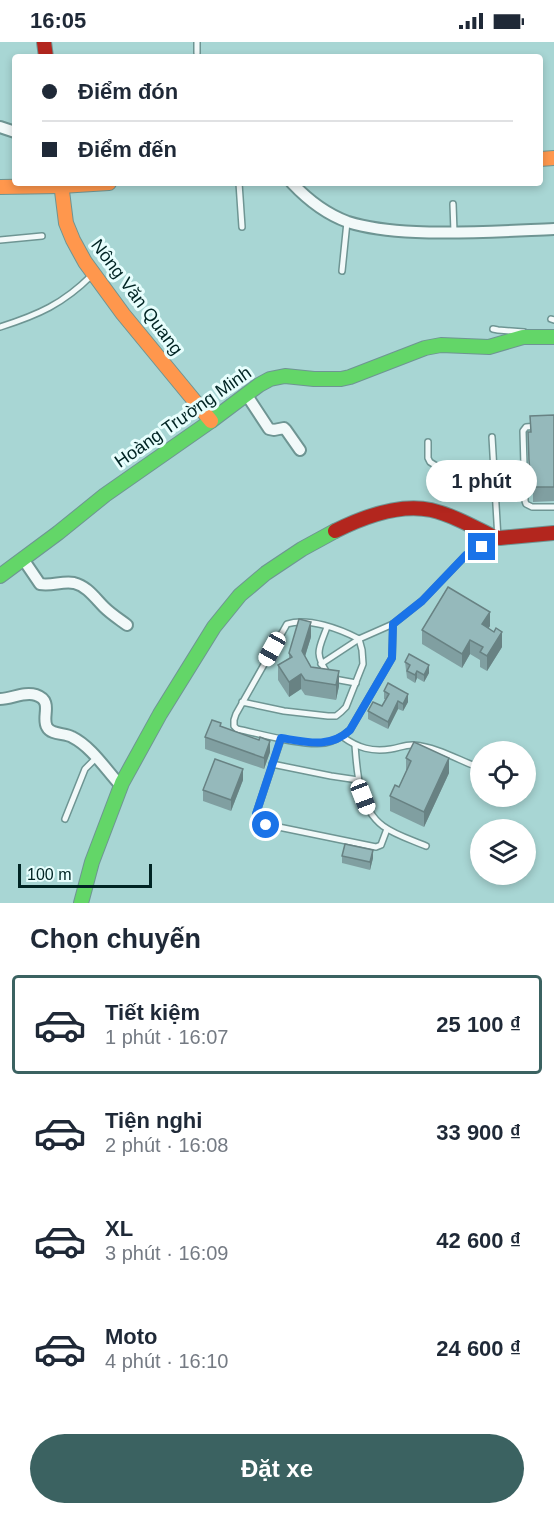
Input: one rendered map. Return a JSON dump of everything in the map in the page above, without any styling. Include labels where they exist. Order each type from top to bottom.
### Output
[{"type":"street","points":[[0,187],[30,186]]},
{"type":"street","name":"Nông Văn Quang","points":[[61,186],[67,227],[76,246],[94,274],[154,354],[211,421]]},
{"type":"street","points":[[295,186],[322,209],[347,222],[388,230],[495,233],[554,229]]},
{"type":"street","name":"Hoàng Trường Minh","points":[[0,576],[105,495],[270,379],[278,377],[341,380],[425,348],[441,345],[489,347],[523,337],[554,337]]},
{"type":"street","points":[[246,394],[269,429],[284,428],[300,450]]},
{"type":"street","points":[[81,903],[92,861],[121,786],[141,747],[198,652],[226,613],[249,587],[295,553],[326,535],[356,522],[404,508],[423,508],[441,512],[498,538],[554,533]]},
{"type":"street","points":[[23,559],[40,584],[49,585],[62,582],[78,584],[127,625]]},
{"type":"street","points":[[0,699],[28,694],[39,696],[45,703],[46,727],[73,737],[121,786]]},
{"type":"lane","points":[[197,42],[197,53]]},
{"type":"lane","points":[[239,186],[242,226]]},
{"type":"lane","points":[[453,204],[454,233]]},
{"type":"lane","points":[[342,271],[347,222]]},
{"type":"lane","points":[[0,240],[42,236]]},
{"type":"lane","points":[[0,327],[55,306],[94,274]]},
{"type":"lane","points":[[493,328],[526,332],[533,336]]},
{"type":"lane","points":[[546,426],[530,426],[523,431],[525,501],[532,507],[554,507]]},
{"type":"lane","points":[[321,664],[359,639],[393,624],[422,601],[466,555],[498,538],[492,436]]},
{"type":"lane","points":[[428,442],[428,458],[435,466],[494,466]]},
{"type":"lane","points":[[242,702],[284,711],[336,716],[346,707],[363,664],[359,639],[345,632],[301,621],[287,624],[242,702],[234,720],[234,726],[237,729],[281,738],[315,743],[343,737],[350,730],[392,658],[393,624]]},
{"type":"lane","points":[[327,627],[319,650],[321,664],[328,675],[335,679],[356,683]]},
{"type":"lane","points":[[343,737],[355,745],[369,749],[389,749],[411,745],[430,748],[470,764]]},
{"type":"lane","points":[[281,738],[256,814],[256,820],[259,823],[376,847],[381,845],[387,829]]},
{"type":"lane","points":[[355,745],[358,780],[370,815],[387,829],[426,846]]},
{"type":"lane","points":[[65,819],[85,769],[96,758]]},
{"type":"lane","points":[[272,764],[358,780]]},
{"type":"building","points":[[554,415],[554,487],[533,487],[533,472],[530,472],[529,460],[530,416]]},
{"type":"building","points":[[448,587],[490,612],[482,624],[494,632],[496,628],[502,632],[487,656],[480,652],[483,647],[470,640],[462,654],[422,630]]},
{"type":"building","points":[[299,619],[311,622],[302,651],[311,667],[339,671],[336,685],[305,680],[301,674],[289,682],[278,665],[292,657],[289,653]]},
{"type":"building","points":[[409,654],[429,665],[424,675],[417,671],[415,675],[407,671],[410,665],[405,662]]},
{"type":"building","points":[[388,683],[408,694],[403,704],[398,701],[388,722],[368,711],[373,702],[382,706],[389,694],[384,691]]},
{"type":"building","points":[[212,720],[221,723],[220,726],[259,740],[260,737],[270,741],[264,758],[205,737]]},
{"type":"building","points":[[414,742],[449,758],[424,812],[390,796],[395,785],[399,787],[411,761],[406,758]]},
{"type":"building","points":[[215,759],[243,769],[231,800],[203,790]]},
{"type":"building","points":[[345,844],[373,850],[370,862],[342,856]]},
{"type":"traffic: fast","points":[[0,576],[105,495],[270,379],[285,376],[341,379],[425,348],[441,345],[489,347],[523,337],[554,337]]},
{"type":"traffic: fast","points":[[81,903],[92,862],[122,783],[160,714],[214,627],[240,595],[266,573],[335,531]]},
{"type":"traffic: slow","points":[[543,159],[554,158]]},
{"type":"traffic: slow","points":[[61,186],[66,223],[85,262],[123,314],[211,421]]},
{"type":"traffic: slow","points":[[0,187],[61,186]]},
{"type":"traffic: jam","points":[[44,42],[46,54]]},
{"type":"traffic: jam","points":[[335,531],[382,513],[419,508],[447,515],[500,538],[554,533]]},
{"type":"route","points":[[266,825],[256,820],[256,814],[281,738],[315,743],[343,737],[350,730],[392,658],[393,624],[422,601],[466,555],[482,547]]}]
